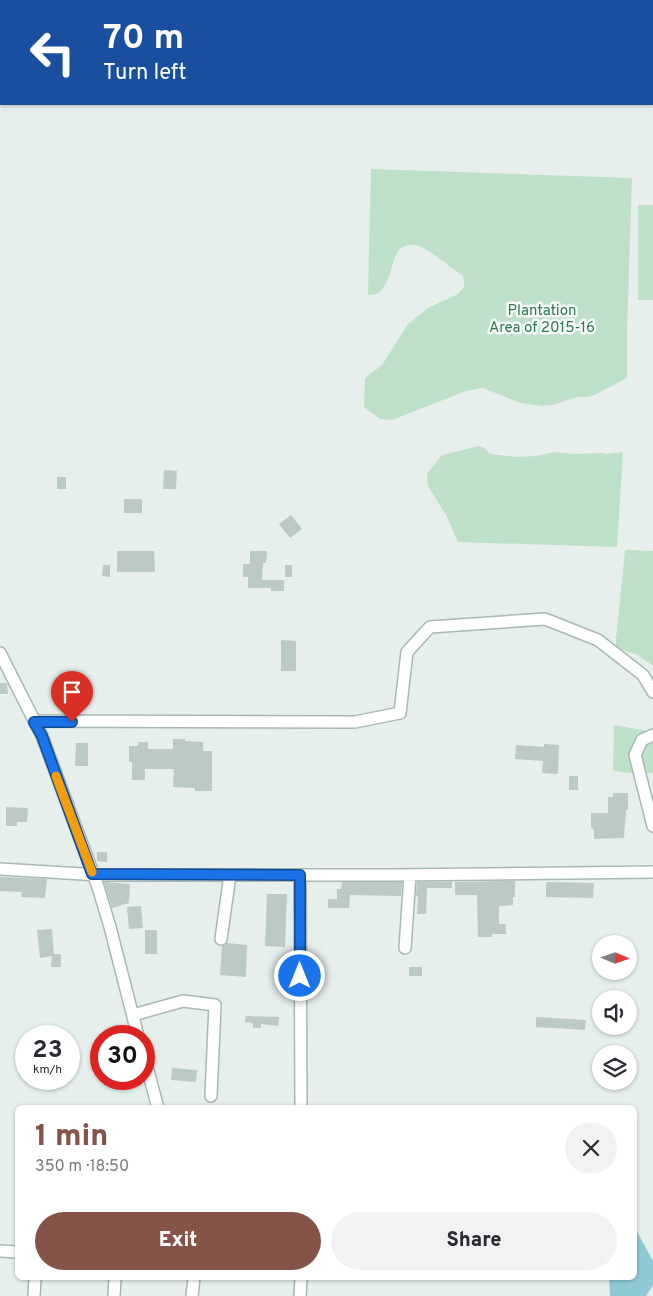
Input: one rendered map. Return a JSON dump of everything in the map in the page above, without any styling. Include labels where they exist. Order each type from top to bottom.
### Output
[{"type":"street","points":[[34,722],[355,722],[400,713],[407,652],[430,627],[545,619],[598,640],[643,675],[653,692]]},
{"type":"street","points":[[0,652],[42,736],[110,927],[135,1025]]},
{"type":"street","points":[[653,735],[642,740],[635,754],[653,826]]},
{"type":"street","points":[[0,869],[92,874],[230,875],[653,872]]},
{"type":"street","points":[[405,948],[410,874]]},
{"type":"street","points":[[221,940],[230,875]]},
{"type":"street","points":[[300,875],[301,1105]]},
{"type":"street","points":[[133,1015],[183,1001],[215,1005],[211,1096]]},
{"type":"street","points":[[153,1090],[157,1105]]},
{"type":"street","points":[[0,1251],[15,1252]]},
{"type":"street","points":[[34,1296],[35,1280]]},
{"type":"street","points":[[114,1280],[114,1296]]},
{"type":"street","points":[[192,1296],[194,1280]]},
{"type":"street","points":[[300,1296],[301,1280]]},
{"type":"green space","name":"Plantation Area of 2015-16","points":[[371,169],[632,178],[627,378],[594,395],[577,397],[543,406],[520,403],[483,388],[466,391],[392,420],[380,419],[364,407],[365,378],[382,365],[408,324],[428,308],[458,294],[464,287],[463,276],[426,250],[410,245],[399,249],[388,279],[381,291],[368,295]]},
{"type":"green space","points":[[638,205],[653,205],[653,300],[638,300]]},
{"type":"green space","points":[[479,446],[490,454],[518,457],[555,452],[606,454],[623,452],[617,547],[458,542],[446,515],[428,486],[428,472],[442,455]]},
{"type":"green space","points":[[625,550],[653,551],[653,666],[638,655],[616,648]]},
{"type":"green space","points":[[614,725],[653,732],[653,773],[613,771]]},
{"type":"water","points":[[637,1232],[653,1261],[653,1285],[646,1296],[610,1296],[609,1280],[637,1280]]},
{"type":"building","points":[[164,470],[177,471],[176,489],[163,489]]},
{"type":"building","points":[[57,477],[66,477],[66,489],[57,489]]},
{"type":"building","points":[[124,499],[142,499],[142,513],[124,513]]},
{"type":"building","points":[[291,515],[302,529],[290,538],[279,524]]},
{"type":"building","points":[[117,551],[154,551],[155,572],[117,572]]},
{"type":"building","points":[[250,551],[267,551],[266,563],[263,563],[262,580],[284,580],[284,591],[271,591],[271,588],[248,588],[248,577],[243,577],[243,564],[250,564]]},
{"type":"building","points":[[103,565],[110,565],[110,577],[102,576]]},
{"type":"building","points":[[285,565],[292,565],[292,577],[285,577]]},
{"type":"building","points":[[281,640],[296,641],[296,671],[281,671]]},
{"type":"building","points":[[0,683],[7,683],[8,694],[0,694]]},
{"type":"building","points":[[173,739],[203,742],[203,751],[212,751],[212,791],[195,791],[195,788],[173,787],[174,769],[145,769],[145,780],[132,780],[132,762],[129,762],[129,746],[138,746],[138,742],[148,742],[148,749],[173,749]]},
{"type":"building","points":[[76,743],[88,743],[88,766],[75,766]]},
{"type":"building","points":[[544,744],[559,745],[558,774],[542,773],[543,761],[515,759],[516,745],[544,747]]},
{"type":"building","points":[[569,776],[578,776],[578,790],[569,790]]},
{"type":"building","points":[[613,793],[628,793],[628,810],[626,810],[624,838],[594,839],[594,829],[591,828],[591,813],[608,813],[608,797],[613,797]]},
{"type":"building","points":[[6,807],[28,808],[27,822],[17,822],[17,826],[6,826]]},
{"type":"building","points":[[97,852],[107,852],[107,862],[97,861]]},
{"type":"building","points":[[0,877],[47,879],[45,898],[21,897],[22,892],[0,891]]},
{"type":"building","points":[[515,881],[513,905],[499,906],[499,924],[506,924],[506,934],[478,937],[477,895],[455,895],[455,882]]},
{"type":"building","points":[[104,882],[130,884],[129,903],[112,908]]},
{"type":"building","points":[[342,882],[402,882],[401,896],[350,895],[349,908],[328,908],[328,899],[337,899],[337,889],[341,889]]},
{"type":"building","points":[[417,882],[452,882],[452,888],[427,888],[426,914],[417,914]]},
{"type":"building","points":[[546,882],[594,883],[593,898],[546,897]]},
{"type":"building","points":[[267,894],[287,894],[285,947],[265,946]]},
{"type":"building","points":[[141,906],[143,928],[129,929],[127,907]]},
{"type":"building","points":[[52,929],[54,954],[61,954],[61,967],[51,967],[52,956],[40,958],[37,930]]},
{"type":"building","points":[[145,930],[157,930],[157,954],[145,954]]},
{"type":"building","points":[[227,943],[247,945],[246,977],[220,975],[222,946]]},
{"type":"building","points":[[409,967],[422,967],[422,976],[409,976]]},
{"type":"building","points":[[246,1016],[279,1017],[278,1026],[261,1024],[261,1028],[253,1028],[253,1023],[245,1022]]},
{"type":"building","points":[[536,1017],[586,1020],[585,1030],[536,1027]]},
{"type":"building","points":[[172,1068],[197,1070],[196,1082],[171,1080]]},
{"type":"slow traffic","points":[[56,776],[92,872]]},
{"type":"route","points":[[72,722],[34,722],[42,736],[92,874],[300,875],[300,976]]}]
